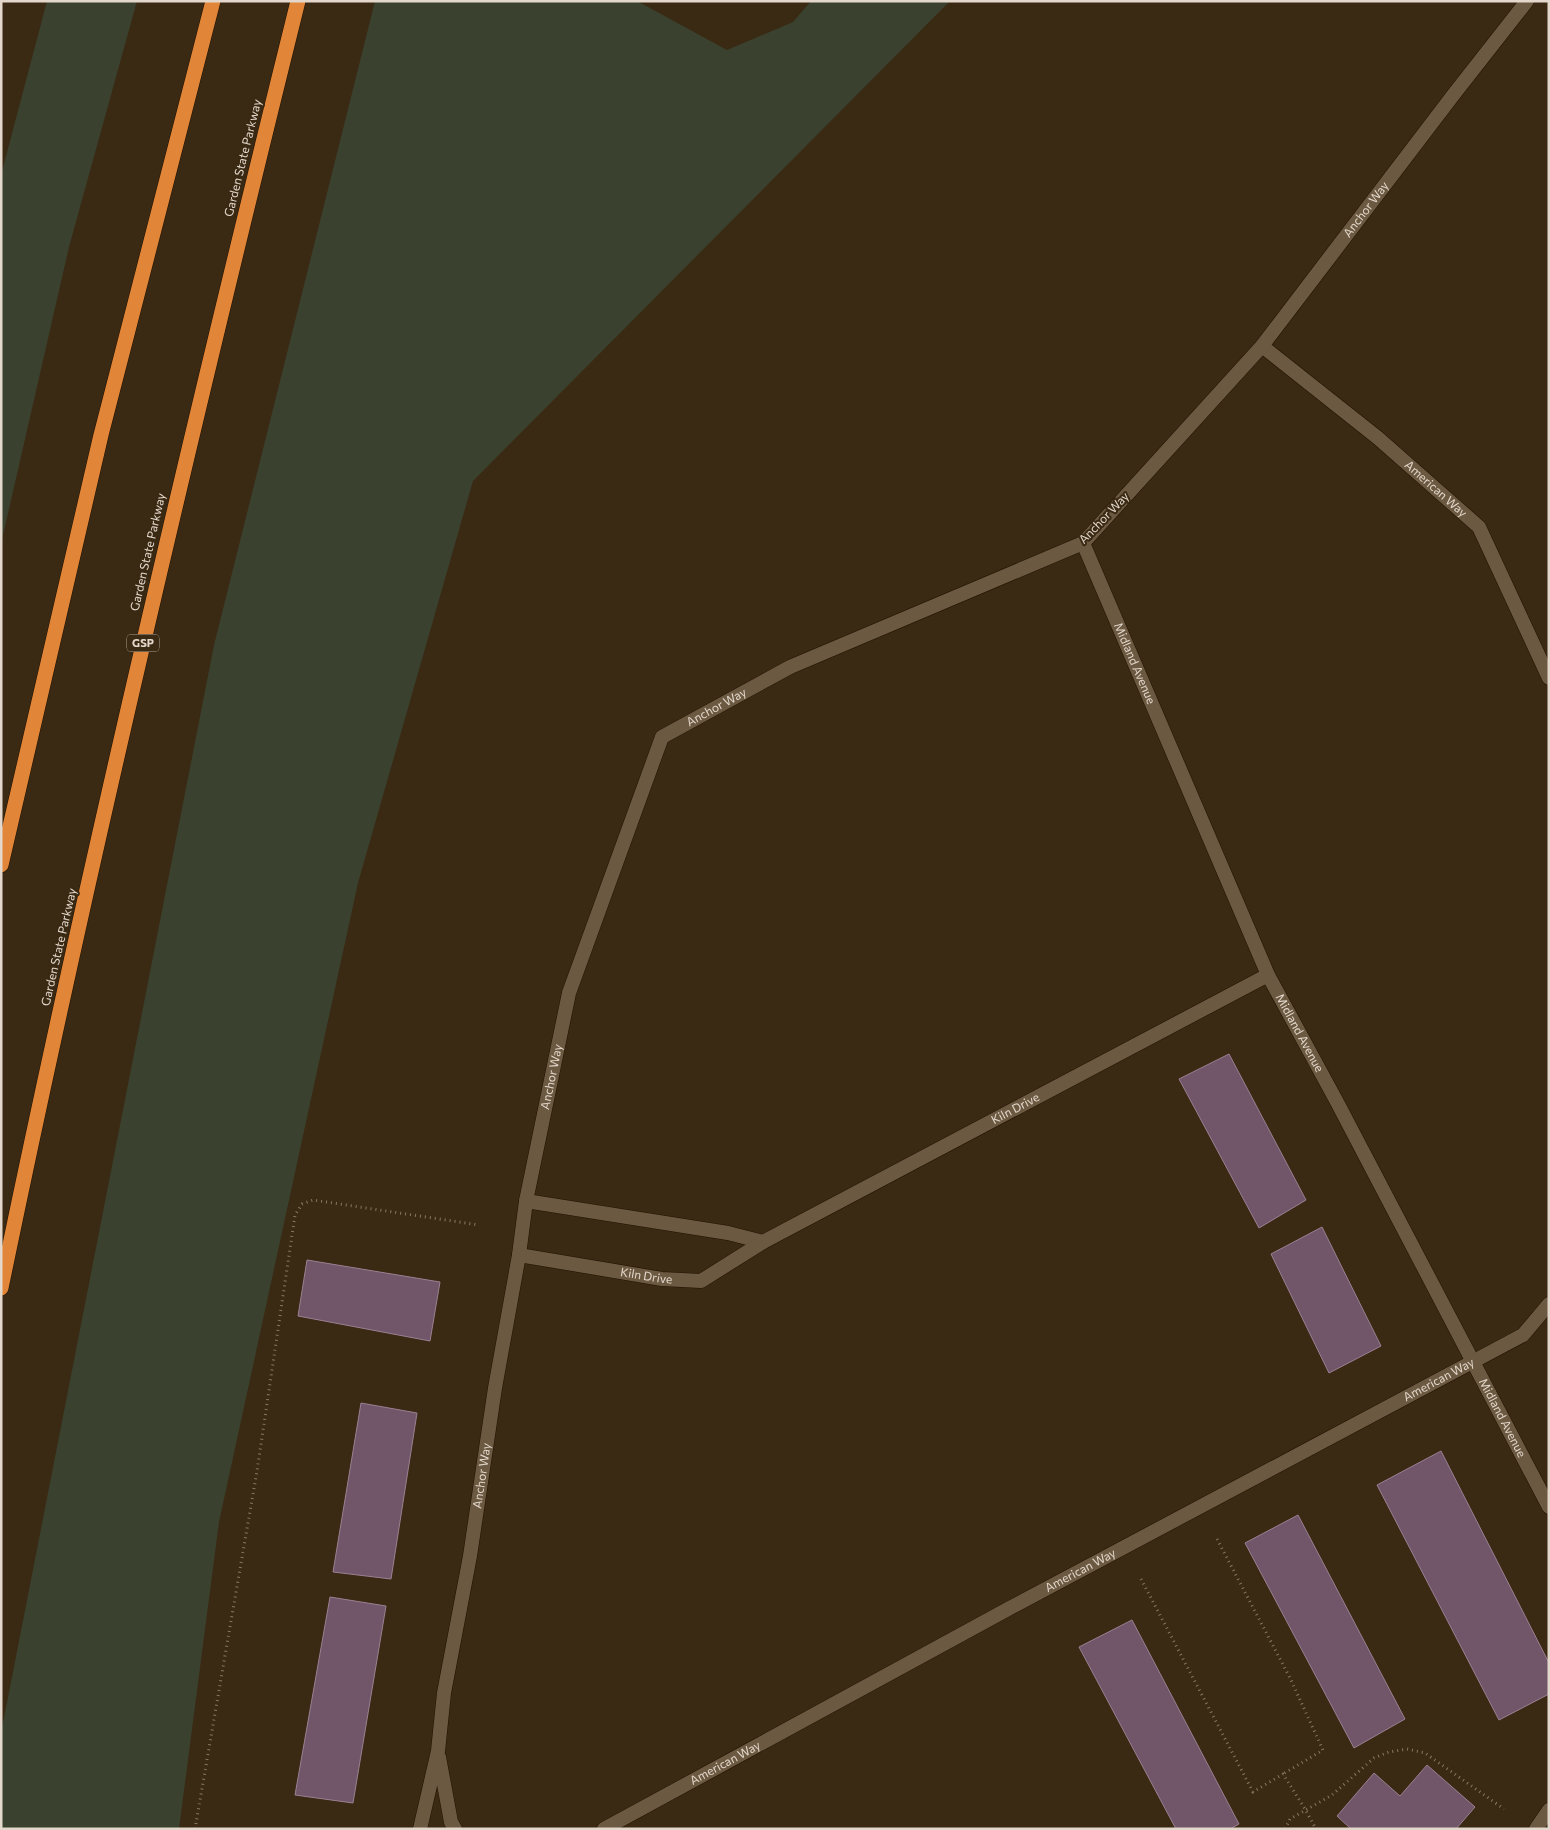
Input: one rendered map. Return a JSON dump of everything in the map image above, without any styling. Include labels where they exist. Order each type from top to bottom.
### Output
[{"type":"highway","points":[[1,865],[101,434],[213,1]]},
{"type":"highway","name":"Garden State Parkway","points":[[1,1288],[35,1125],[151,607],[223,301],[298,1]]},
{"type":"street","name":"Anchor Way","points":[[420,1829],[438,1751],[444,1693],[470,1556],[526,1201],[569,993],[662,737],[790,667],[1083,543],[1262,346],[1527,1]]},
{"type":"street","name":"American Way","points":[[1262,346],[1378,438],[1479,527],[1549,678]]},
{"type":"street","name":"Midland Avenue","points":[[1083,543],[1268,975],[1549,1507]]},
{"type":"street","name":"Kiln Drive","points":[[519,1254],[662,1280],[701,1281],[763,1242],[1268,975]]},
{"type":"street","points":[[526,1201],[728,1233],[763,1242]]},
{"type":"street","name":"American Way","points":[[604,1829],[1008,1609],[1523,1335],[1549,1304]]},
{"type":"street","name":"Anchor Way","points":[[438,1751],[451,1822],[455,1829]]},
{"type":"street","points":[[1536,1829],[1549,1810]]},
{"type":"path","points":[[195,1829],[252,1499],[296,1215],[302,1204],[313,1200],[479,1225]]},
{"type":"path","points":[[1141,1579],[1253,1792],[1323,1750],[1290,1678],[1217,1538]]},
{"type":"path","points":[[1285,1829],[1290,1819],[1332,1794],[1374,1758],[1389,1752],[1406,1749],[1425,1753],[1504,1809]]},
{"type":"path","points":[[1283,1774],[1306,1808],[1316,1829]]},
{"type":"green space","points":[[47,1],[137,1],[69,247],[1,544],[1,175]]},
{"type":"green space","points":[[375,1],[637,1],[727,50],[793,22],[811,1],[950,1],[473,481],[358,883],[219,1522],[179,1829],[1,1829],[1,1733],[214,645]]},
{"type":"building","points":[[1229,1054],[1306,1200],[1259,1228],[1179,1079]]},
{"type":"building","points":[[1322,1227],[1381,1346],[1329,1373],[1271,1254]]},
{"type":"building","points":[[307,1260],[440,1282],[430,1341],[298,1316]]},
{"type":"building","points":[[361,1403],[417,1413],[391,1579],[333,1572]]},
{"type":"building","points":[[1441,1451],[1549,1663],[1549,1694],[1499,1720],[1377,1485]]},
{"type":"building","points":[[1298,1515],[1405,1719],[1354,1748],[1245,1543]]},
{"type":"building","points":[[330,1597],[386,1606],[353,1803],[295,1795]]},
{"type":"building","points":[[1132,1620],[1239,1824],[1230,1829],[1176,1829],[1079,1647]]},
{"type":"building","points":[[1427,1765],[1475,1807],[1456,1829],[1351,1829],[1337,1816],[1374,1773],[1400,1796]]}]
